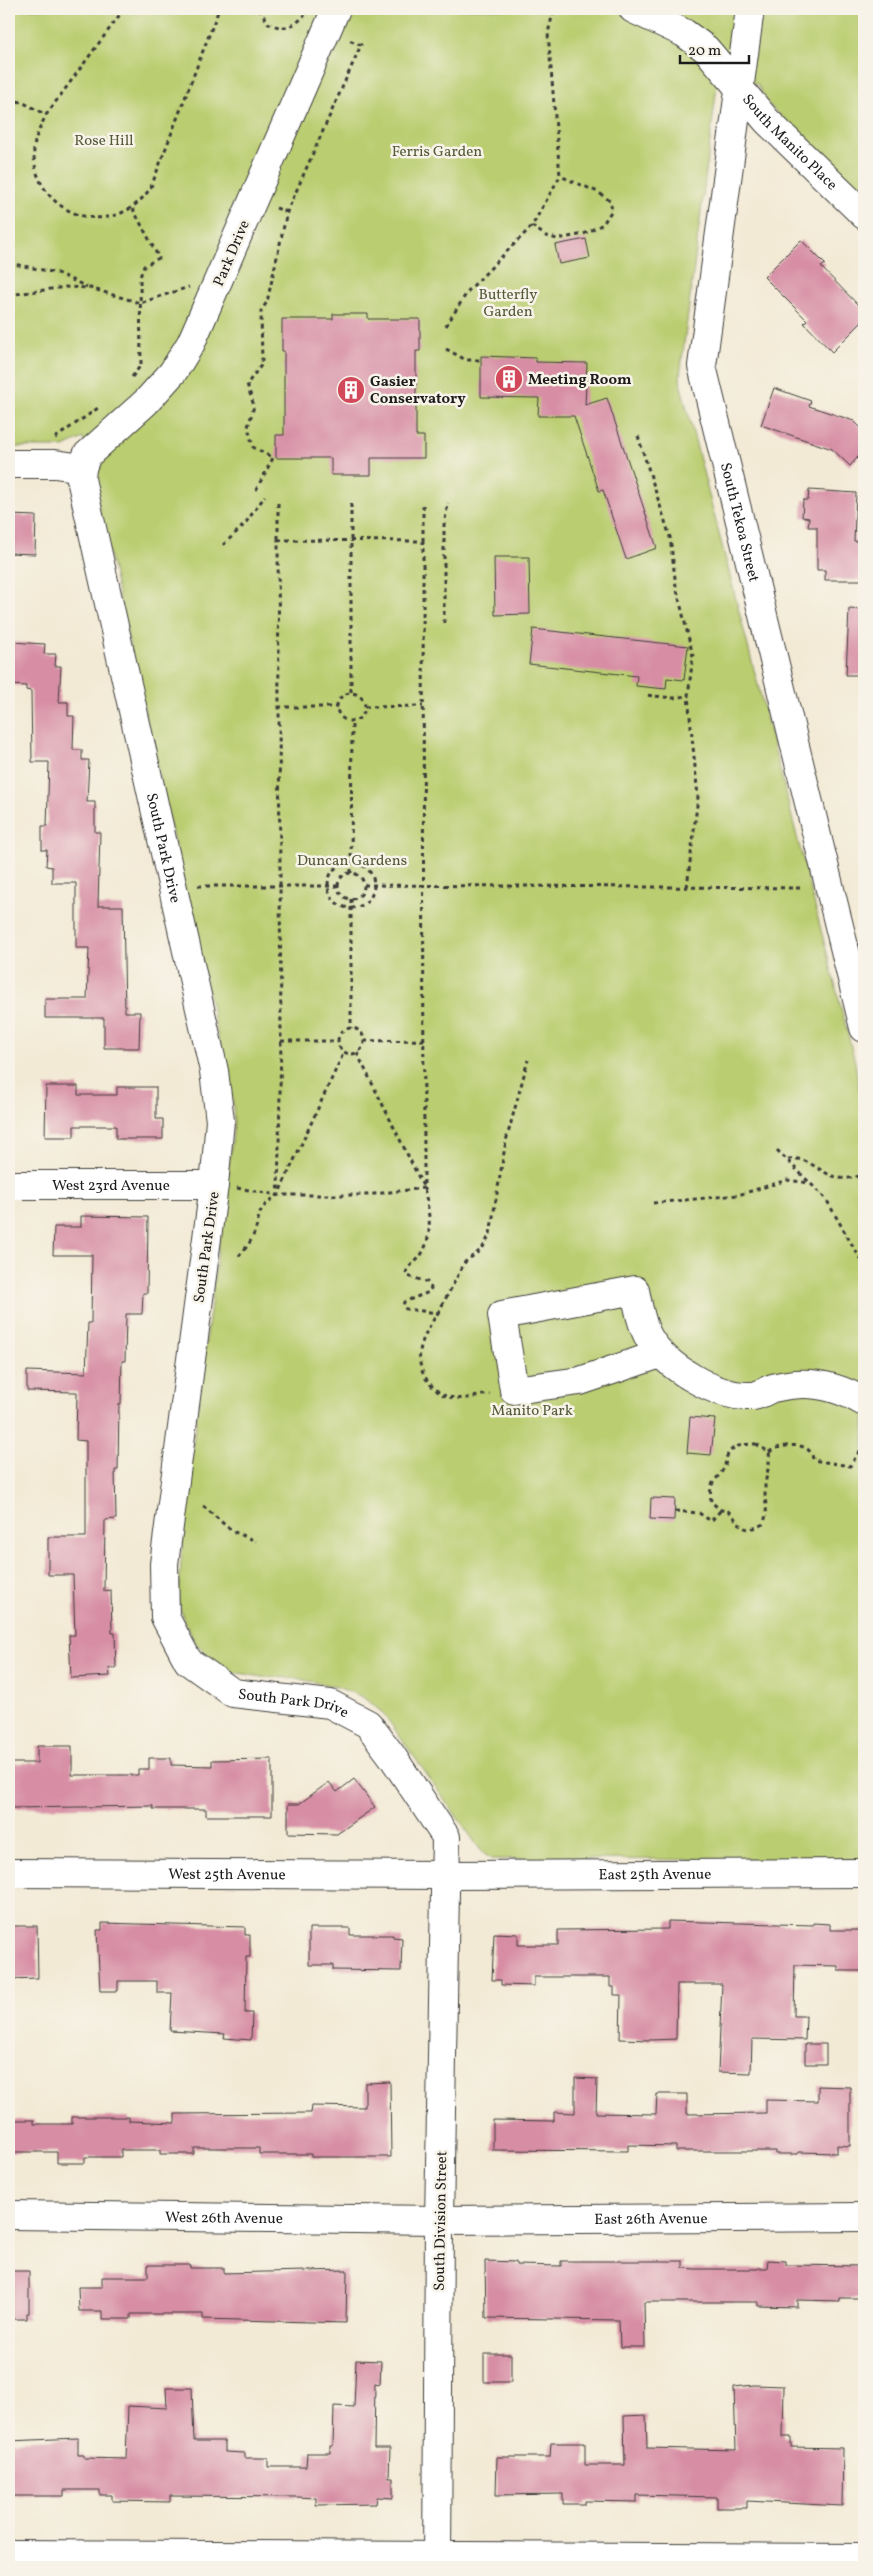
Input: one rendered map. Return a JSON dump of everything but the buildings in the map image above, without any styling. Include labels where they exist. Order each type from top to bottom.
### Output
[{"type":"street","name":"South Manito Place","points":[[633,9],[695,40],[716,59],[773,127],[864,215]]},
{"type":"street","name":"South Tekoa Street","points":[[750,9],[702,366],[864,1028]]},
{"type":"street","name":"Park Drive","points":[[82,468],[90,452],[146,402],[173,372],[191,344],[216,287],[319,15]]},
{"type":"street","points":[[9,464],[56,464],[82,468]]},
{"type":"street","name":"South Park Drive","points":[[82,468],[83,490],[214,1071],[220,1122],[214,1185],[164,1564],[164,1617],[188,1661],[233,1693],[330,1704],[368,1724],[392,1756],[446,1837],[445,1875]]},
{"type":"street","name":"West 23rd Avenue","points":[[9,1185],[214,1185]]},
{"type":"street","points":[[660,1354],[580,1381],[514,1390],[502,1315],[635,1290],[648,1336],[660,1354],[712,1388],[731,1394],[753,1396],[772,1388],[791,1384],[817,1384],[843,1390],[864,1402]]},
{"type":"street","name":"West 25th Avenue","points":[[9,1873],[445,1875]]},
{"type":"street","name":"East 25th Avenue","points":[[445,1875],[864,1873]]},
{"type":"street","name":"South Division Street","points":[[437,2562],[439,2220],[445,1875]]},
{"type":"street","name":"West 26th Avenue","points":[[9,2215],[439,2220]]},
{"type":"street","name":"East 26th Avenue","points":[[439,2220],[864,2218]]},
{"type":"street","points":[[9,2554],[437,2562],[864,2558]]},
{"type":"path","points":[[124,9],[46,116],[36,135],[34,147],[37,175],[47,194],[71,211],[88,217],[100,218],[121,215],[132,209],[152,187],[219,9]]},
{"type":"path","points":[[256,490],[273,458],[253,447],[248,427],[254,406],[247,384],[262,364],[261,310],[267,302],[288,212],[361,45],[336,34],[319,15],[283,28],[268,23],[260,9]]},
{"type":"path","points":[[446,326],[468,291],[532,226],[560,176],[548,33],[554,9]]},
{"type":"path","points":[[9,82],[9,100],[22,102],[46,116]]},
{"type":"path","points":[[532,226],[546,236],[557,239],[584,234],[603,224],[612,210],[610,201],[598,192],[560,176]]},
{"type":"path","points":[[127,384],[141,365],[140,277],[144,266],[159,258],[132,209]]},
{"type":"path","points":[[9,263],[57,273],[90,288],[140,303],[196,285],[216,287]]},
{"type":"path","points":[[9,295],[65,287],[90,288]]},
{"type":"path","points":[[446,349],[466,360],[481,360]]},
{"type":"path","points":[[48,438],[57,438],[108,401]]},
{"type":"path","points":[[638,436],[670,537],[676,586],[694,656],[688,696],[698,797],[687,887]]},
{"type":"path","points":[[223,545],[244,525],[265,496]]},
{"type":"path","points":[[278,503],[281,1041],[278,1195]]},
{"type":"path","points":[[423,503],[424,1188],[429,1213],[427,1238],[420,1257],[408,1266],[406,1273],[408,1276],[428,1282],[431,1288],[429,1292],[404,1302],[403,1306],[406,1309],[438,1313]]},
{"type":"path","points":[[444,623],[444,525],[448,503]]},
{"type":"path","points":[[351,504],[351,693]]},
{"type":"path","points":[[278,540],[423,541]]},
{"type":"path","points":[[351,693],[362,699],[365,707],[362,715],[352,721],[343,718],[337,707],[340,699],[351,693]]},
{"type":"path","points":[[645,695],[673,698],[688,696]]},
{"type":"path","points":[[365,707],[423,706]]},
{"type":"path","points":[[278,707],[337,707]]},
{"type":"path","points":[[351,873],[352,721]]},
{"type":"path","points":[[351,862],[365,866],[370,872],[374,886],[370,899],[364,904],[351,909],[344,908],[332,900],[327,886],[328,879],[337,866],[351,862]]},
{"type":"path","points":[[351,873],[362,878],[364,886],[362,894],[351,899],[343,897],[338,886],[343,875],[351,873]]},
{"type":"path","points":[[172,886],[338,886]]},
{"type":"path","points":[[364,886],[830,888]]},
{"type":"path","points":[[351,899],[351,1028]]},
{"type":"path","points":[[338,1041],[343,1030],[351,1028],[361,1033],[364,1041],[362,1048],[357,1052],[344,1052]]},
{"type":"path","points":[[364,1041],[424,1040]]},
{"type":"path","points":[[281,1041],[338,1041]]},
{"type":"path","points":[[338,1041],[344,1052]]},
{"type":"path","points":[[239,1256],[251,1240],[259,1212],[265,1204],[278,1195],[344,1052]]},
{"type":"path","points":[[357,1052],[424,1188]]},
{"type":"path","points":[[514,1390],[457,1399],[441,1395],[428,1381],[419,1364],[421,1343],[425,1331],[438,1313],[465,1262],[482,1249],[490,1234],[506,1141],[528,1060]]},
{"type":"path","points":[[777,1150],[826,1199],[864,1263]]},
{"type":"path","points":[[787,1159],[797,1158],[817,1165],[836,1177],[864,1176]]},
{"type":"path","points":[[653,1203],[738,1195],[787,1180],[810,1183]]},
{"type":"path","points":[[214,1185],[278,1195],[366,1195],[424,1188]]},
{"type":"path","points":[[756,1444],[769,1452],[770,1462],[764,1492],[768,1506],[763,1524],[755,1528],[746,1529],[739,1526],[728,1511],[721,1510],[711,1502],[710,1490],[712,1480],[726,1466],[726,1458],[731,1450],[738,1446],[756,1444]]},
{"type":"path","points":[[769,1452],[777,1446],[808,1448],[813,1453],[813,1460],[850,1466],[864,1444]]},
{"type":"path","points":[[204,1506],[232,1530],[256,1541]]},
{"type":"path","points":[[674,1511],[699,1514],[711,1521],[721,1510]]},
{"type":"green space","name":"Manito Park","points":[[9,9],[864,9],[864,197],[769,105],[757,84],[718,78],[680,376],[681,386],[855,1062],[864,1122],[864,1860],[491,1859],[482,1852],[383,1713],[361,1696],[337,1687],[295,1678],[262,1677],[233,1672],[211,1658],[195,1642],[184,1621],[178,1600],[187,1490],[234,1125],[233,1103],[83,438],[64,447],[9,447]]},
{"type":"place","name":"Meeting Room","points":[[509,379]]},
{"type":"place","name":"Gasier Conservatory","points":[[351,390]]},
{"type":"park label","name":"Rose Hill","points":[[104,140]]},
{"type":"park label","name":"Ferris Garden","points":[[437,151]]},
{"type":"park label","name":"Butterfly Garden","points":[[508,302]]},
{"type":"park label","name":"Duncan Gardens","points":[[352,860]]}]
